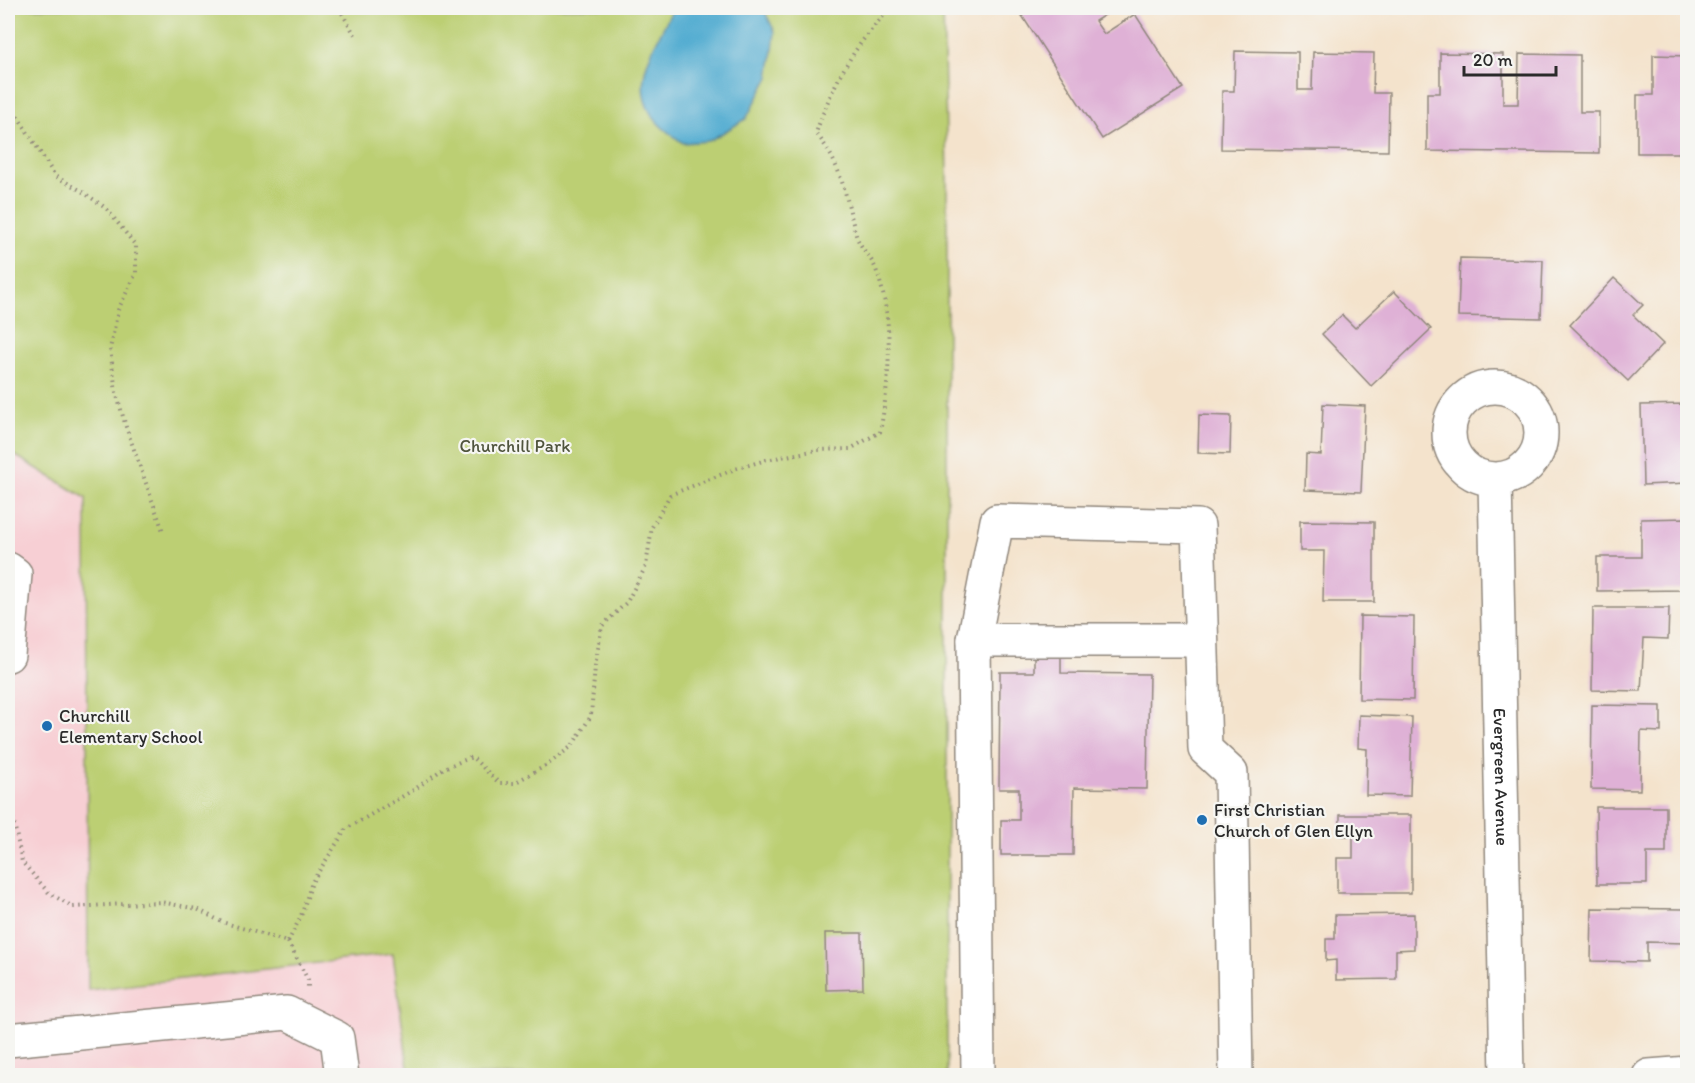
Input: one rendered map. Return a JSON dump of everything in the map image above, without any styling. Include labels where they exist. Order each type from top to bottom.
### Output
[{"type":"street","name":"Evergreen Avenue","points":[[1495,480],[1507,1076]]},
{"type":"street","points":[[978,1076],[974,640],[998,521],[1198,526],[1206,749],[1231,773],[1236,1076]]},
{"type":"street","points":[[8,569],[15,574],[8,655]]},
{"type":"street","points":[[974,640],[1201,640]]},
{"type":"street","points":[[8,1040],[286,1013],[337,1038],[342,1076]]},
{"type":"street","points":[[1649,1076],[1688,1073]]},
{"type":"path","points":[[339,8],[355,35]]},
{"type":"path","points":[[288,942],[301,916],[312,882],[346,829],[415,789],[444,768],[472,757],[499,783],[514,783],[547,765],[572,746],[591,716],[595,666],[602,626],[627,602],[646,566],[652,527],[670,495],[766,460],[817,450],[850,449],[880,432],[886,399],[886,313],[874,266],[857,238],[849,200],[832,154],[816,133],[828,97],[862,38],[888,11],[887,8]]},
{"type":"path","points":[[8,101],[55,176],[80,189],[106,208],[136,246],[136,273],[118,310],[110,349],[116,392],[126,428],[163,531]]},
{"type":"path","points":[[13,818],[22,862],[50,893],[73,907],[162,902],[197,909],[222,922],[288,942],[308,980],[308,1023]]},
{"type":"shaded area","name":"Churchill Elementary School","points":[[8,451],[86,498],[88,990],[394,954],[409,1075],[8,1076]]},
{"type":"green space","name":"Churchill Park","points":[[8,8],[943,8],[947,177],[947,1075],[409,1075],[393,954],[88,990],[86,498],[8,451]]},
{"type":"water","points":[[673,8],[763,8],[775,32],[769,77],[746,119],[709,141],[683,143],[658,123],[648,109],[644,94],[647,65]]},
{"type":"building","points":[[1017,8],[1116,8],[1095,21],[1104,34],[1135,14],[1183,88],[1102,139]]},
{"type":"building","points":[[1235,51],[1298,52],[1298,90],[1312,90],[1313,52],[1374,53],[1373,93],[1389,93],[1388,151],[1221,149],[1222,91],[1234,91]]},
{"type":"building","points":[[1440,53],[1503,54],[1503,104],[1518,104],[1519,54],[1580,55],[1580,112],[1599,112],[1599,153],[1427,151],[1427,93],[1440,93]]},
{"type":"building","points":[[1653,55],[1688,56],[1688,153],[1637,153],[1637,95],[1653,95]]},
{"type":"building","points":[[1460,258],[1543,260],[1541,318],[1458,316]]},
{"type":"building","points":[[1614,278],[1643,305],[1633,315],[1663,344],[1628,381],[1570,325]]},
{"type":"building","points":[[1394,291],[1431,329],[1371,386],[1322,334],[1342,315],[1355,328]]},
{"type":"building","points":[[1323,404],[1365,406],[1361,492],[1305,490],[1306,454],[1321,455]]},
{"type":"building","points":[[1688,404],[1688,483],[1643,485],[1641,405]]},
{"type":"building","points":[[1199,415],[1231,416],[1230,454],[1198,453]]},
{"type":"building","points":[[1688,518],[1688,590],[1597,591],[1597,557],[1641,557],[1641,519]]},
{"type":"building","points":[[1300,521],[1374,522],[1374,602],[1323,602],[1324,551],[1300,551]]},
{"type":"building","points":[[1593,608],[1669,608],[1668,639],[1644,638],[1641,691],[1592,690]]},
{"type":"building","points":[[1360,616],[1414,617],[1413,700],[1359,699]]},
{"type":"building","points":[[1034,649],[1061,649],[1061,673],[1149,674],[1147,789],[1074,788],[1073,855],[1001,855],[1001,820],[1019,820],[1019,789],[999,789],[1000,672],[1034,672]]},
{"type":"building","points":[[1592,705],[1661,706],[1661,732],[1641,731],[1640,790],[1591,789]]},
{"type":"building","points":[[1359,715],[1412,717],[1410,796],[1366,795],[1367,749],[1358,748]]},
{"type":"building","points":[[1596,807],[1666,807],[1666,853],[1647,853],[1647,884],[1597,884]]},
{"type":"building","points":[[1340,815],[1411,815],[1411,893],[1337,893],[1337,858],[1353,858],[1353,836],[1340,836]]},
{"type":"building","points":[[1592,908],[1684,909],[1684,943],[1647,942],[1647,962],[1591,961]]},
{"type":"building","points":[[1414,914],[1414,949],[1396,950],[1396,979],[1336,980],[1336,960],[1326,961],[1326,939],[1335,939],[1335,915]]},
{"type":"building","points":[[825,933],[862,933],[863,989],[826,990]]},
{"type":"place","name":"Churchill Elementary School","points":[[47,726]]},
{"type":"place","name":"First Christian Church of Glen Ellyn","points":[[1202,820]]}]
